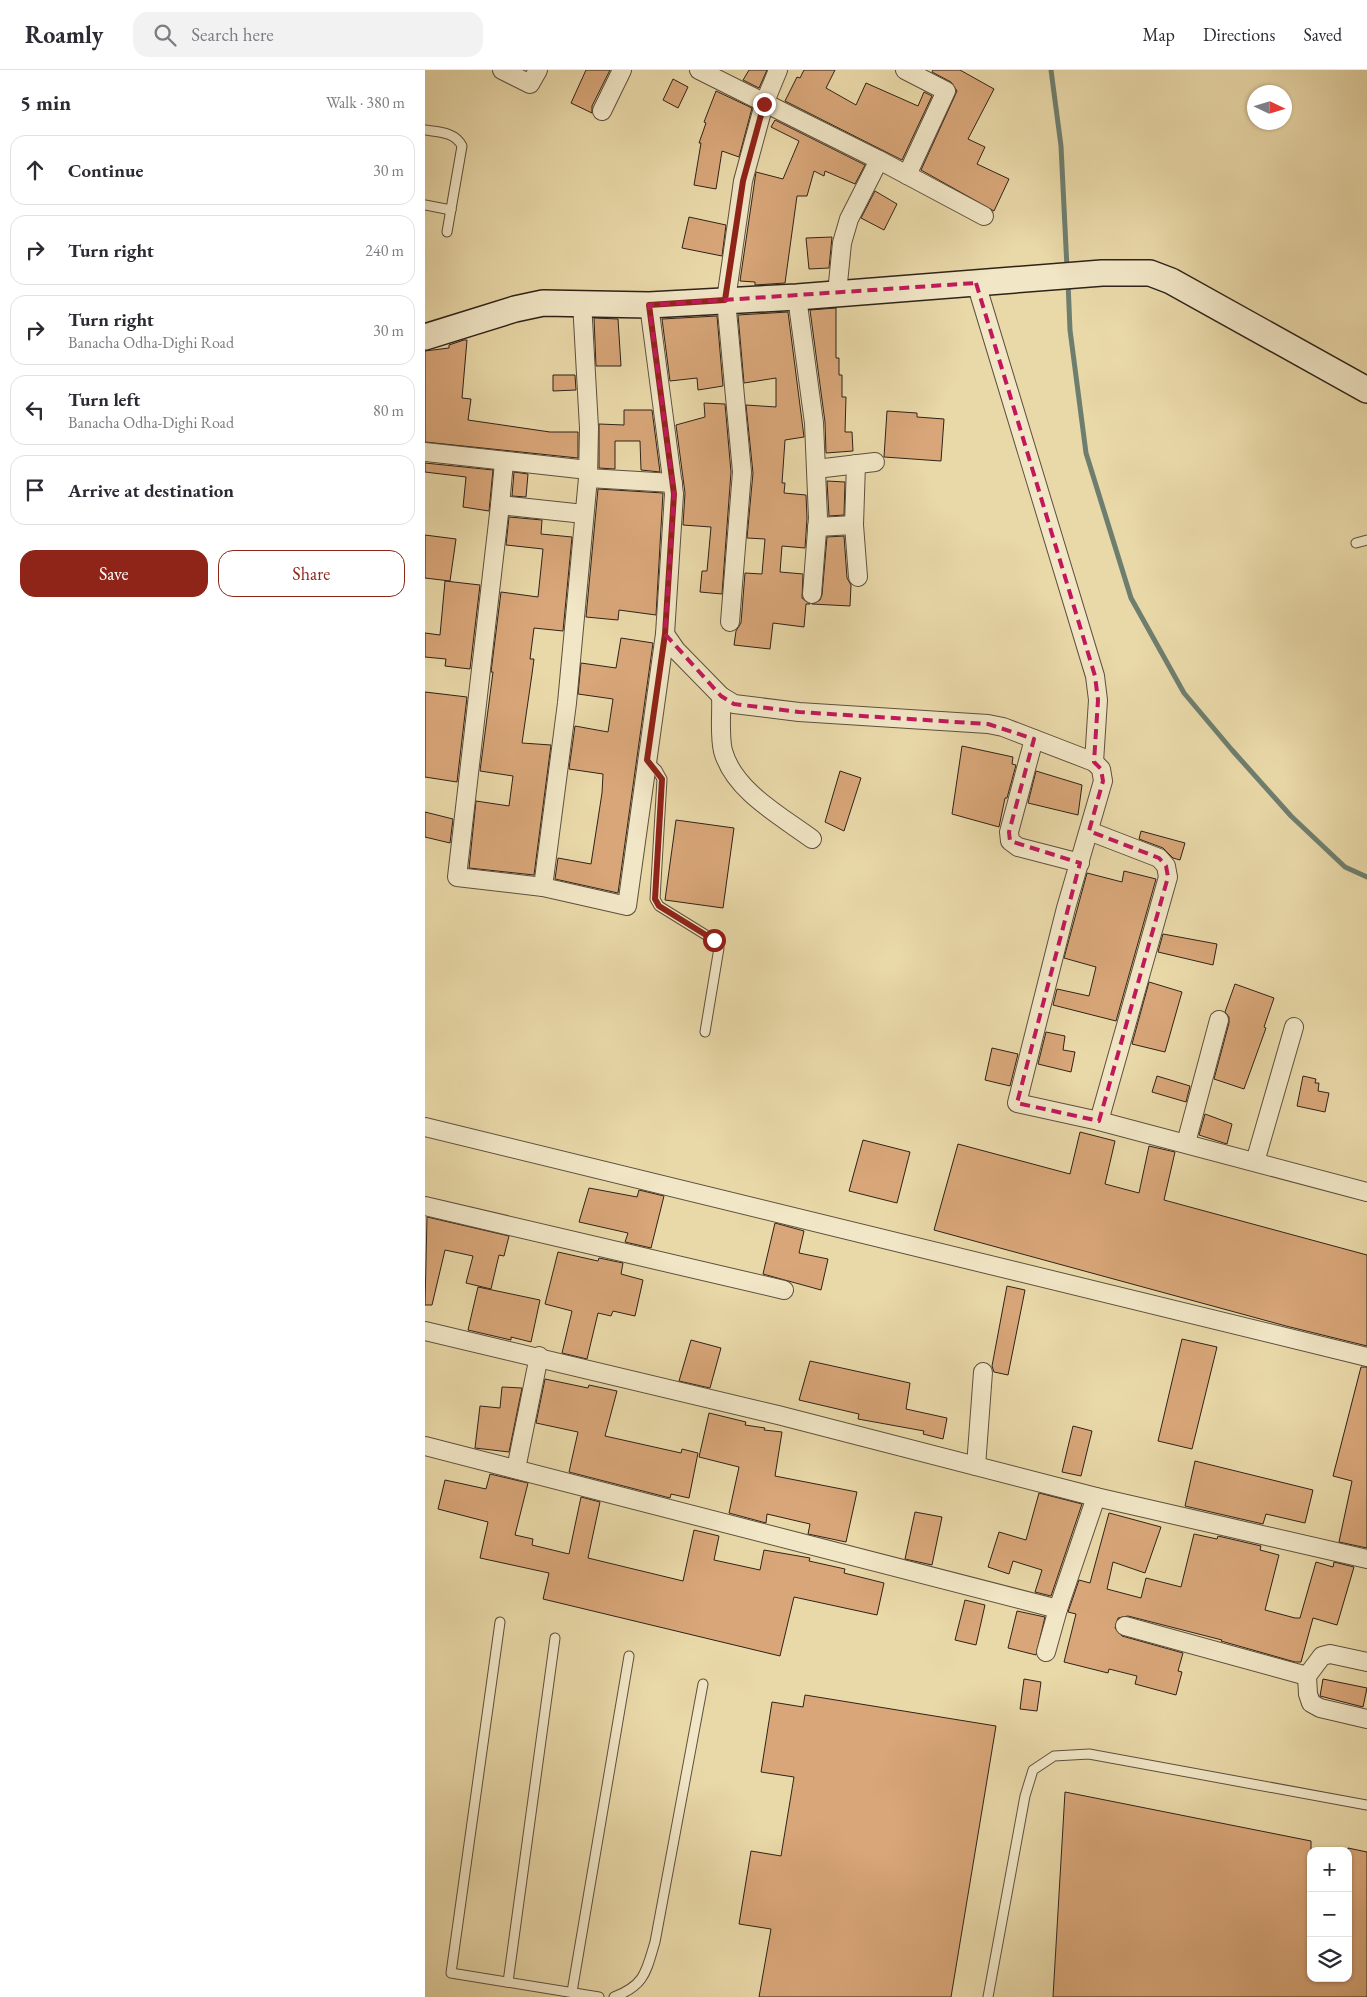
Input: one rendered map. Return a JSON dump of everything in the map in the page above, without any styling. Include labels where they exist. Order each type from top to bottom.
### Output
[{"type":"street","points":[[502,70],[530,84],[538,70]]},
{"type":"street","points":[[602,111],[623,70]]},
{"type":"street","points":[[699,70],[764,104],[829,134],[984,216]]},
{"type":"street","points":[[730,622],[742,472],[725,300],[743,181],[764,104],[778,70]]},
{"type":"street","points":[[905,70],[947,91],[907,175]]},
{"type":"street","points":[[837,293],[842,243],[849,219],[879,160]]},
{"type":"street","points":[[425,337],[515,309],[543,304],[582,302],[649,305],[797,298],[837,293],[1068,276],[1150,273],[1171,281],[1367,390]]},
{"type":"street","points":[[976,283],[1095,676],[1098,700],[1094,762]]},
{"type":"street","points":[[797,298],[814,423],[817,527],[812,594]]},
{"type":"street","points":[[543,887],[567,703],[588,474],[589,428],[582,302]]},
{"type":"street","points":[[504,462],[457,877],[543,887],[627,906],[665,634],[673,483],[649,305]]},
{"type":"street","points":[[425,452],[588,474],[673,483]]},
{"type":"street","points":[[816,469],[875,462]]},
{"type":"street","points":[[856,464],[854,525],[858,577]]},
{"type":"street","points":[[500,505],[584,514]]},
{"type":"street","points":[[817,527],[854,525]]},
{"type":"street","points":[[665,634],[676,650],[721,696],[734,704],[799,712],[988,724],[1094,762],[1101,769],[1103,781],[1079,863],[1017,1103],[1099,1120],[1367,1192]]},
{"type":"street","points":[[721,696],[723,750],[733,773],[758,800],[813,839]]},
{"type":"street","points":[[1034,739],[1009,832],[1011,841],[1018,847],[1079,863]]},
{"type":"street","points":[[1089,831],[1159,858],[1166,866],[1168,877],[1099,1120]]},
{"type":"street","points":[[1186,1144],[1219,1020]]},
{"type":"street","points":[[1255,1162],[1294,1027]]},
{"type":"street","points":[[425,1126],[1367,1358]]},
{"type":"street","points":[[425,1206],[784,1290]]},
{"type":"street","points":[[425,1331],[539,1356],[1097,1497],[1367,1559]]},
{"type":"street","points":[[516,1469],[539,1356]]},
{"type":"street","points":[[976,1466],[983,1372]]},
{"type":"street","points":[[425,1446],[1057,1609]]},
{"type":"street","points":[[1046,1652],[1057,1609],[1097,1497]]},
{"type":"street","points":[[1125,1626],[1307,1676]]},
{"type":"street","points":[[1367,1662],[1330,1654],[1322,1656],[1307,1676],[1308,1694],[1311,1703],[1320,1708],[1367,1719]]},
{"type":"lane","points":[[425,130],[449,134],[458,139],[462,146],[447,232]]},
{"type":"lane","points":[[425,205],[451,210]]},
{"type":"lane","points":[[1355,543],[1367,540]]},
{"type":"lane","points":[[647,760],[662,779],[655,899],[659,906],[714,940],[719,948],[705,1032]]},
{"type":"lane","points":[[500,1622],[451,1973],[599,1997]]},
{"type":"lane","points":[[508,1982],[555,1638]]},
{"type":"lane","points":[[572,1992],[629,1656]]},
{"type":"lane","points":[[614,1997],[632,1990],[645,1973],[655,1942],[703,1684]]},
{"type":"lane","points":[[989,1997],[1025,1796],[1033,1770],[1054,1756],[1089,1754],[1367,1805]]},
{"type":"highlighted area","points":[[976,283],[1095,676],[1098,700],[1094,762],[1101,769],[1103,781],[1089,831],[1159,858],[1166,866],[1168,877],[1099,1121],[1017,1103],[1080,863],[1010,841],[1009,832],[1034,739],[988,724],[799,712],[734,704],[721,696],[665,634],[674,494],[649,305]]},
{"type":"building","points":[[586,70],[610,70],[592,106],[592,113],[571,103]]},
{"type":"building","points":[[749,70],[767,70],[759,88],[743,80]]},
{"type":"building","points":[[804,70],[835,70],[826,88],[856,105],[866,83],[918,106],[924,92],[932,96],[902,160],[785,101],[797,77],[800,78]]},
{"type":"building","points":[[933,70],[960,70],[994,89],[968,139],[985,147],[977,164],[1009,179],[994,211],[921,170],[957,91],[951,82],[932,72]]},
{"type":"building","points":[[673,79],[688,87],[678,108],[663,100]]},
{"type":"building","points":[[716,91],[752,108],[739,157],[722,151],[716,189],[694,185],[701,143],[699,143],[706,123],[704,122]]},
{"type":"building","points":[[775,120],[865,165],[855,184],[825,171],[824,176],[814,171],[807,196],[797,196],[785,283],[755,285],[755,282],[740,281],[756,172],[783,179],[799,141],[771,127]]},
{"type":"building","points":[[875,191],[897,204],[884,230],[861,218]]},
{"type":"building","points":[[689,217],[726,225],[722,256],[682,248]]},
{"type":"building","points":[[832,237],[829,268],[809,269],[806,238]]},
{"type":"building","points":[[836,308],[836,358],[839,358],[839,375],[842,375],[842,397],[846,397],[845,432],[852,432],[853,451],[826,453],[825,422],[810,310]]},
{"type":"building","points":[[788,312],[804,437],[785,440],[782,483],[785,483],[784,493],[806,495],[807,518],[805,548],[782,546],[780,572],[803,574],[802,598],[810,604],[806,604],[804,627],[773,623],[770,649],[734,645],[736,631],[741,623],[745,573],[762,574],[765,539],[747,538],[753,473],[746,405],[776,407],[776,378],[744,383],[738,315]]},
{"type":"building","points":[[717,316],[723,386],[698,390],[697,378],[670,381],[662,319]]},
{"type":"building","points":[[594,318],[618,319],[621,366],[596,366]]},
{"type":"building","points":[[467,340],[462,398],[471,399],[468,420],[550,432],[578,432],[578,458],[425,442],[425,351],[449,348],[449,345]]},
{"type":"building","points":[[553,375],[575,375],[576,390],[553,391]]},
{"type":"building","points":[[704,403],[725,404],[731,472],[722,594],[700,592],[702,571],[707,571],[711,527],[683,525],[685,493],[676,425],[705,417]]},
{"type":"building","points":[[624,410],[652,410],[660,472],[641,470],[640,441],[615,441],[615,469],[599,468],[599,424],[624,425]]},
{"type":"building","points":[[887,411],[917,413],[917,417],[944,419],[941,461],[884,457]]},
{"type":"building","points":[[425,463],[493,470],[489,511],[463,507],[466,477],[425,472]]},
{"type":"building","points":[[514,472],[528,474],[526,497],[512,496]]},
{"type":"building","points":[[827,481],[845,482],[844,515],[829,516]]},
{"type":"building","points":[[598,489],[663,493],[656,615],[619,610],[618,620],[586,617]]},
{"type":"building","points":[[509,517],[542,520],[541,534],[572,537],[563,631],[534,628],[530,659],[534,659],[522,743],[551,745],[534,875],[469,868],[476,801],[509,806],[513,776],[480,771],[501,592],[538,597],[543,549],[506,545]]},
{"type":"building","points":[[425,535],[456,539],[450,581],[425,578]]},
{"type":"building","points":[[844,536],[847,578],[851,585],[850,606],[812,604],[820,600],[822,595],[827,537]]},
{"type":"building","points":[[445,581],[480,585],[470,669],[445,666],[446,659],[425,657],[425,633],[440,635]]},
{"type":"building","points":[[621,638],[653,643],[618,893],[555,879],[558,858],[591,864],[602,793],[603,774],[569,769],[575,726],[608,732],[613,699],[578,694],[581,663],[616,668]]},
{"type":"building","points":[[425,692],[467,697],[457,782],[425,777]]},
{"type":"building","points":[[962,746],[1013,757],[1012,764],[1016,765],[1007,798],[1005,798],[999,827],[952,814]]},
{"type":"building","points":[[840,771],[861,778],[844,831],[825,822]]},
{"type":"building","points":[[1036,771],[1082,785],[1078,815],[1028,803]]},
{"type":"building","points":[[425,812],[453,819],[450,843],[425,837]]},
{"type":"building","points":[[676,820],[734,828],[723,908],[665,900]]},
{"type":"building","points":[[1141,831],[1185,843],[1180,860],[1173,858],[1163,848],[1139,839]]},
{"type":"building","points":[[1124,871],[1156,879],[1116,1021],[1053,1005],[1057,989],[1089,996],[1096,967],[1064,958],[1087,873],[1122,882]]},
{"type":"building","points":[[1163,934],[1217,944],[1213,965],[1158,952]]},
{"type":"building","points":[[1149,982],[1182,992],[1165,1052],[1132,1044]]},
{"type":"building","points":[[1235,984],[1274,998],[1264,1027],[1266,1028],[1244,1089],[1214,1079],[1229,1023],[1229,1017],[1225,1012]]},
{"type":"building","points":[[1046,1032],[1065,1036],[1063,1050],[1075,1052],[1071,1072],[1038,1064]]},
{"type":"building","points":[[992,1048],[1018,1054],[1010,1086],[985,1080]]},
{"type":"building","points":[[1157,1076],[1190,1086],[1186,1102],[1152,1092]]},
{"type":"building","points":[[1303,1076],[1316,1079],[1315,1083],[1319,1083],[1318,1091],[1329,1093],[1325,1112],[1297,1106]]},
{"type":"building","points":[[1205,1114],[1232,1124],[1227,1144],[1199,1135]]},
{"type":"building","points":[[1080,1132],[1115,1141],[1105,1184],[1139,1193],[1149,1146],[1175,1152],[1164,1200],[1367,1255],[1367,1346],[1286,1326],[934,1230],[958,1144],[1070,1174]]},
{"type":"building","points":[[863,1140],[910,1152],[897,1203],[849,1191]]},
{"type":"building","points":[[589,1188],[637,1197],[639,1190],[664,1196],[651,1248],[625,1242],[628,1233],[579,1222]]},
{"type":"building","points":[[427,1217],[509,1236],[504,1256],[499,1255],[491,1289],[466,1283],[473,1256],[445,1250],[432,1305],[425,1305]]},
{"type":"building","points":[[775,1223],[804,1231],[799,1253],[828,1259],[821,1290],[763,1274]]},
{"type":"building","points":[[558,1252],[598,1261],[599,1258],[623,1263],[621,1274],[643,1280],[635,1316],[613,1311],[611,1316],[598,1313],[587,1359],[562,1353],[572,1311],[545,1304]]},
{"type":"building","points":[[1007,1286],[1025,1290],[1008,1375],[994,1372],[992,1366]]},
{"type":"building","points":[[478,1287],[540,1300],[531,1342],[511,1337],[511,1340],[468,1330]]},
{"type":"building","points":[[1182,1339],[1217,1347],[1192,1449],[1158,1441]]},
{"type":"building","points":[[691,1340],[721,1348],[710,1388],[679,1381]]},
{"type":"building","points":[[810,1361],[910,1383],[906,1409],[947,1418],[943,1439],[923,1434],[924,1431],[858,1419],[859,1414],[799,1400]]},
{"type":"building","points":[[1361,1367],[1367,1367],[1367,1548],[1339,1542],[1352,1481],[1333,1476]]},
{"type":"building","points":[[545,1379],[588,1388],[589,1385],[617,1391],[605,1436],[681,1453],[682,1449],[698,1453],[689,1498],[671,1494],[670,1498],[569,1472],[578,1432],[536,1423]]},
{"type":"building","points":[[502,1387],[522,1388],[509,1452],[475,1448],[480,1406],[500,1408]]},
{"type":"building","points":[[709,1413],[746,1422],[745,1425],[765,1428],[764,1430],[782,1432],[775,1476],[857,1492],[846,1542],[808,1534],[810,1524],[767,1514],[766,1523],[729,1513],[739,1467],[699,1457]]},
{"type":"building","points":[[1073,1426],[1092,1431],[1081,1476],[1062,1472]]},
{"type":"building","points":[[1195,1461],[1313,1490],[1305,1523],[1266,1514],[1263,1524],[1185,1506]]},
{"type":"building","points":[[490,1474],[528,1483],[515,1535],[533,1539],[532,1545],[569,1554],[581,1497],[600,1502],[588,1558],[683,1581],[694,1530],[719,1536],[714,1560],[760,1570],[764,1550],[810,1558],[809,1561],[845,1569],[844,1573],[884,1583],[877,1615],[794,1597],[780,1656],[543,1599],[549,1573],[480,1558],[488,1522],[438,1509],[445,1480],[486,1489]]},
{"type":"building","points":[[1039,1493],[1082,1504],[1051,1596],[1035,1592],[1042,1570],[1013,1561],[1009,1574],[988,1567],[999,1532],[1026,1540]]},
{"type":"building","points":[[915,1512],[942,1517],[932,1565],[905,1559]]},
{"type":"building","points":[[1109,1513],[1161,1527],[1145,1573],[1113,1562],[1107,1589],[1141,1598],[1146,1578],[1181,1587],[1194,1534],[1217,1539],[1218,1536],[1261,1546],[1260,1550],[1279,1555],[1265,1610],[1295,1618],[1300,1618],[1316,1562],[1333,1567],[1334,1562],[1354,1567],[1337,1625],[1313,1618],[1301,1662],[1295,1662],[1222,1640],[1128,1616],[1118,1618],[1115,1628],[1122,1636],[1183,1653],[1178,1671],[1182,1672],[1176,1695],[1135,1684],[1137,1676],[1109,1669],[1108,1673],[1064,1662],[1076,1614],[1068,1612],[1079,1580],[1090,1583]]},
{"type":"building","points":[[965,1600],[985,1605],[976,1645],[955,1640]]},
{"type":"building","points":[[1017,1611],[1045,1617],[1036,1655],[1008,1648]]},
{"type":"building","points":[[1024,1679],[1041,1682],[1037,1711],[1020,1709]]},
{"type":"building","points":[[1323,1679],[1367,1688],[1363,1707],[1320,1696]]},
{"type":"building","points":[[805,1695],[996,1726],[951,1997],[759,1997],[771,1929],[739,1924],[751,1851],[781,1856],[794,1777],[761,1772],[772,1702],[803,1707]]},
{"type":"building","points":[[1065,1792],[1311,1841],[1311,1847],[1307,1847],[1307,1982],[1352,1982],[1352,1849],[1367,1852],[1367,1997],[1053,1997]]},
{"type":"waterway","points":[[1051,70],[1061,146],[1067,268]]},
{"type":"waterway","points":[[1068,282],[1070,330],[1086,453],[1131,598],[1184,693],[1232,750],[1291,816],[1345,867],[1367,877]]},
{"type":"route","points":[[714,940],[659,906],[655,899],[662,779],[657,770],[647,760],[665,634],[674,494],[649,305],[725,300],[743,181],[764,104]]}]
